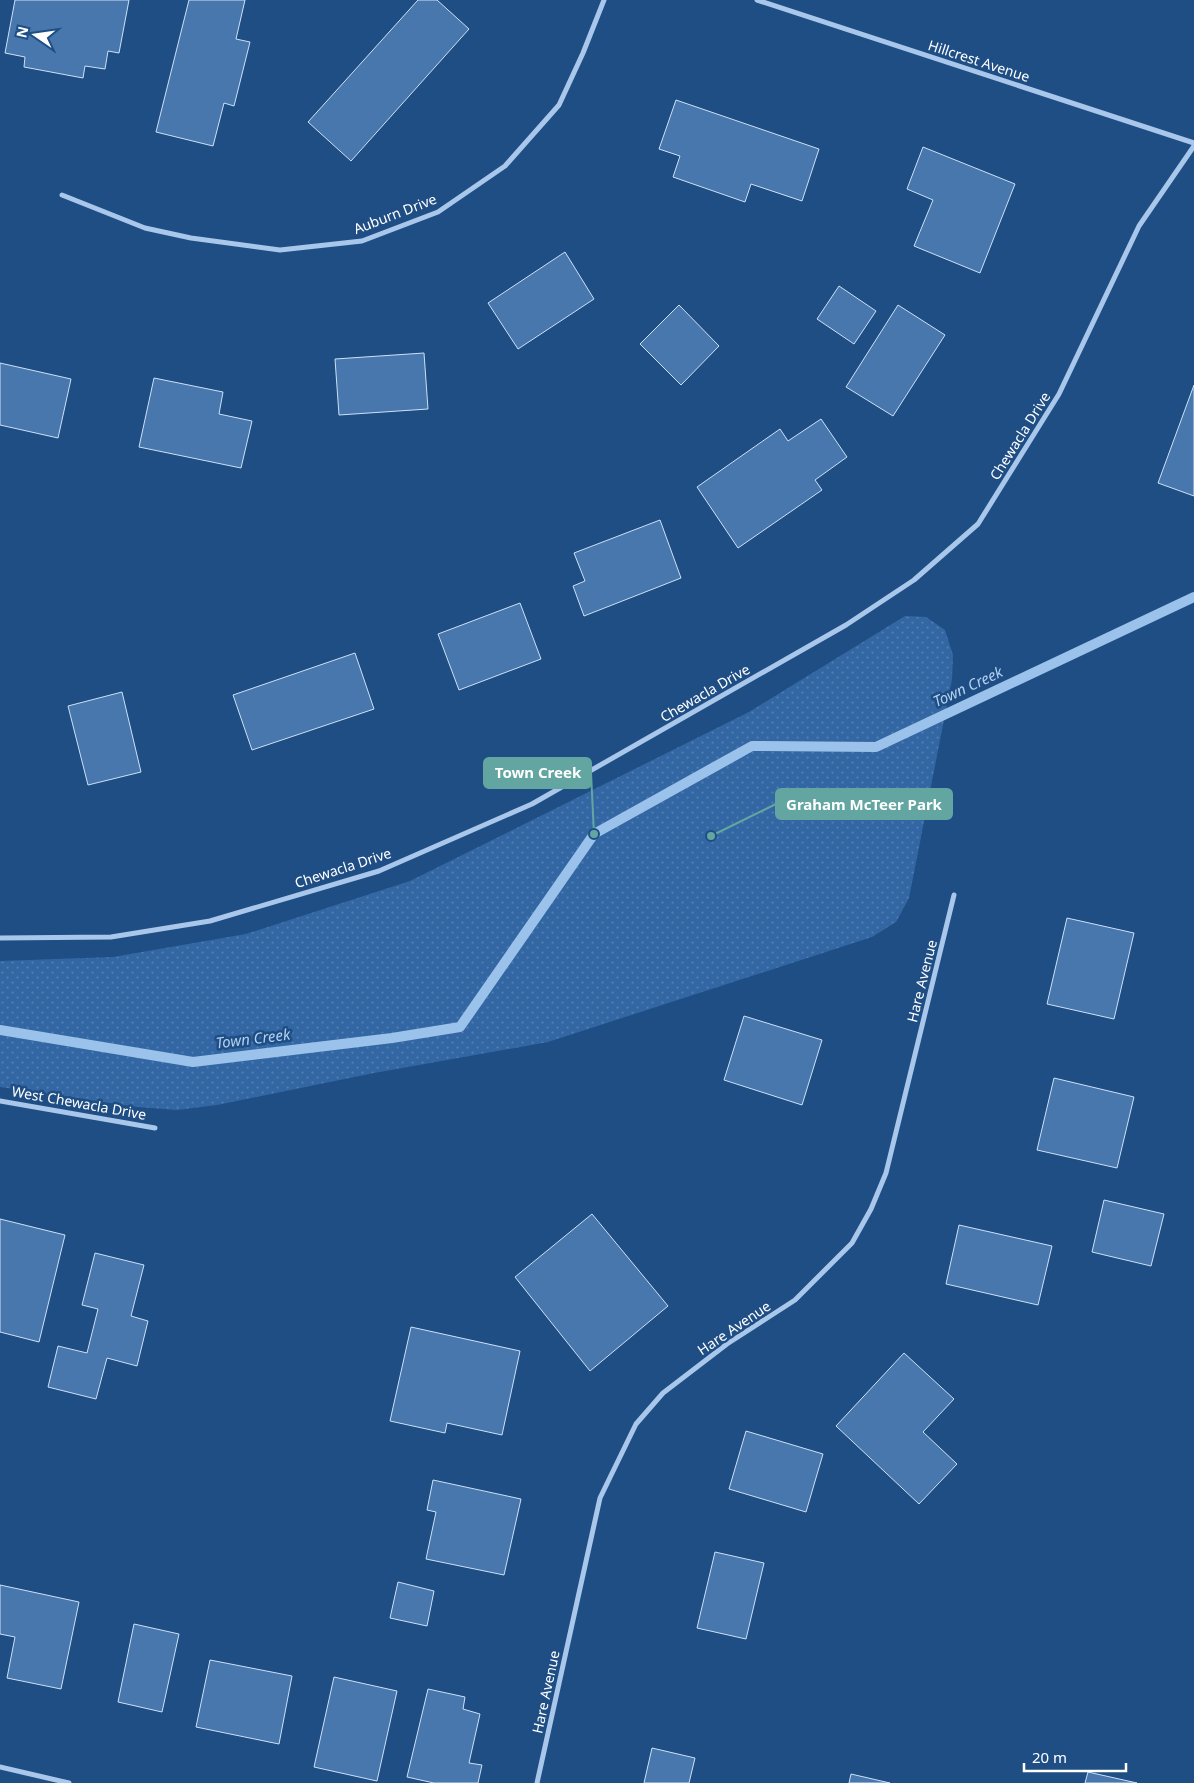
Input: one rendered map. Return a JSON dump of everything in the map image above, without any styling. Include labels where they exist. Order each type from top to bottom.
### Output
[{"type":"street","name":"Auburn Drive","points":[[62,195],[145,228],[191,238],[280,250],[362,241],[438,212],[505,166],[559,105],[583,54],[604,0]]},
{"type":"street","name":"Hillcrest Avenue","points":[[758,0],[1194,144]]},
{"type":"street","name":"Chewacla Drive","points":[[0,938],[111,937],[210,920],[379,871],[532,804],[846,625],[914,580],[978,524],[1059,394],[1139,226],[1194,144]]},
{"type":"street","name":"Hare Avenue","points":[[537,1783],[600,1498],[636,1424],[663,1393],[728,1344],[796,1300],[852,1243],[871,1209],[886,1173],[954,895]]},
{"type":"street","name":"West Chewacla Drive","points":[[0,1101],[155,1128]]},
{"type":"street","points":[[0,1767],[69,1783]]},
{"type":"shaded area","points":[[905,616],[926,617],[945,630],[953,655],[952,679],[909,898],[896,922],[872,937],[548,1042],[374,1073],[217,1105],[177,1110],[138,1107],[0,1087],[0,961],[113,957],[246,934],[410,881],[749,712]]},
{"type":"building","points":[[15,0],[129,0],[119,53],[108,51],[105,69],[85,66],[83,78],[24,67],[25,57],[5,53]]},
{"type":"building","points":[[189,0],[245,0],[236,39],[250,42],[234,106],[224,103],[213,146],[156,132]]},
{"type":"building","points":[[418,0],[437,0],[469,29],[351,161],[308,122]]},
{"type":"building","points":[[676,100],[819,149],[802,201],[751,184],[745,202],[673,177],[680,156],[659,149]]},
{"type":"building","points":[[923,147],[1015,184],[980,273],[914,246],[933,200],[907,189]]},
{"type":"building","points":[[565,252],[594,299],[518,349],[488,303]]},
{"type":"building","points":[[839,286],[876,311],[854,344],[817,319]]},
{"type":"building","points":[[679,305],[719,346],[681,385],[640,344]]},
{"type":"building","points":[[898,305],[945,335],[893,416],[846,387]]},
{"type":"building","points":[[424,353],[428,409],[339,415],[335,359]]},
{"type":"building","points":[[0,363],[71,379],[58,438],[0,425]]},
{"type":"building","points":[[154,378],[223,392],[219,414],[252,421],[241,468],[139,447]]},
{"type":"building","points":[[1194,385],[1194,496],[1158,483]]},
{"type":"building","points":[[821,419],[847,457],[815,480],[822,490],[738,548],[697,487],[780,429],[788,441]]},
{"type":"building","points":[[660,520],[681,578],[584,616],[573,586],[585,581],[574,553]]},
{"type":"building","points":[[520,603],[541,659],[459,690],[438,634]]},
{"type":"building","points":[[355,653],[374,709],[252,750],[233,695]]},
{"type":"building","points":[[122,692],[141,772],[88,785],[68,706]]},
{"type":"building","points":[[1067,918],[1134,933],[1114,1019],[1047,1004]]},
{"type":"building","points":[[744,1016],[822,1040],[802,1105],[724,1080]]},
{"type":"building","points":[[1054,1078],[1134,1097],[1117,1168],[1037,1150]]},
{"type":"building","points":[[1104,1200],[1164,1214],[1151,1266],[1092,1252]]},
{"type":"building","points":[[592,1214],[668,1306],[590,1371],[515,1277]]},
{"type":"building","points":[[0,1219],[65,1235],[39,1342],[0,1332]]},
{"type":"building","points":[[959,1225],[1052,1246],[1038,1305],[946,1284]]},
{"type":"building","points":[[95,1253],[144,1265],[131,1316],[148,1321],[137,1366],[107,1358],[96,1399],[48,1387],[58,1346],[87,1353],[98,1309],[82,1305]]},
{"type":"building","points":[[411,1327],[520,1351],[502,1435],[447,1423],[445,1433],[390,1421]]},
{"type":"building","points":[[904,1353],[954,1399],[923,1432],[957,1464],[919,1504],[836,1426]]},
{"type":"building","points":[[746,1431],[823,1454],[806,1512],[729,1489]]},
{"type":"building","points":[[433,1480],[521,1499],[504,1575],[426,1559],[436,1512],[427,1510]]},
{"type":"building","points":[[715,1552],[764,1563],[746,1639],[697,1628]]},
{"type":"building","points":[[398,1582],[434,1591],[427,1626],[390,1618]]},
{"type":"building","points":[[0,1585],[79,1602],[61,1689],[7,1678],[15,1637],[0,1634]]},
{"type":"building","points":[[134,1624],[179,1634],[162,1712],[118,1702]]},
{"type":"building","points":[[210,1660],[292,1676],[279,1744],[196,1727]]},
{"type":"building","points":[[334,1677],[397,1691],[377,1781],[314,1767]]},
{"type":"building","points":[[428,1689],[465,1697],[463,1709],[480,1714],[469,1763],[482,1765],[478,1783],[434,1783],[407,1777]]},
{"type":"building","points":[[652,1748],[695,1758],[689,1783],[644,1783]]},
{"type":"building","points":[[1088,1772],[1137,1783],[1085,1783]]},
{"type":"building","points":[[851,1774],[890,1783],[849,1783]]},
{"type":"waterway","name":"Town Creek","points":[[0,1030],[193,1062],[392,1038],[460,1027],[594,834],[752,746],[876,747],[1194,597]]},
{"type":"place","name":"Town Creek","points":[[594,834]]},
{"type":"place","name":"Graham McTeer Park","points":[[711,836]]}]
